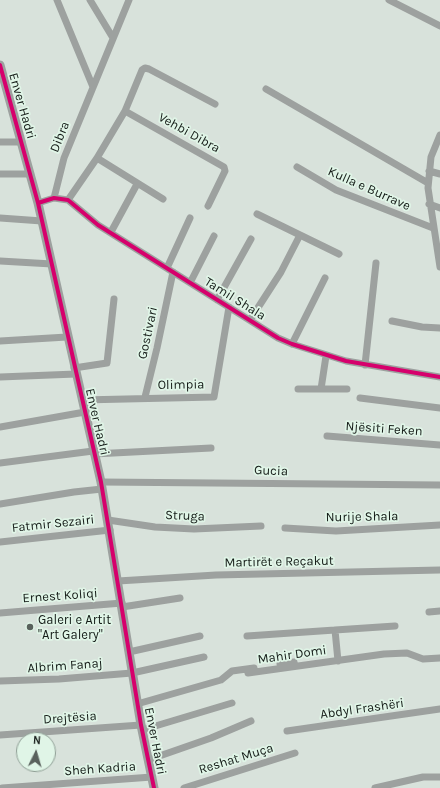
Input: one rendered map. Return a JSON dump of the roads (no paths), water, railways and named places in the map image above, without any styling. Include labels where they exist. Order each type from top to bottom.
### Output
[{"type":"street","points":[[57,0],[93,87]]},
{"type":"street","points":[[90,0],[113,38]]},
{"type":"street","name":"Dibra","points":[[54,198],[64,158],[129,0]]},
{"type":"street","points":[[389,0],[440,26]]},
{"type":"street","name":"Enver Hadri","points":[[0,66],[4,94],[22,142],[38,203],[94,452],[110,530],[141,727],[154,788]]},
{"type":"street","points":[[38,203],[54,198],[68,200],[97,158],[124,111],[142,70],[145,68],[215,104]]},
{"type":"street","points":[[266,89],[428,183]]},
{"type":"street","name":"Vehbi Dibra","points":[[124,111],[224,166],[225,171],[208,206]]},
{"type":"street","points":[[439,140],[429,171],[428,183],[433,228],[440,267]]},
{"type":"street","points":[[0,142],[22,142]]},
{"type":"street","points":[[97,158],[162,199]]},
{"type":"street","name":"Kulla e Burrave","points":[[297,167],[336,190],[433,228]]},
{"type":"street","points":[[429,171],[440,174]]},
{"type":"street","points":[[0,174],[30,174]]},
{"type":"street","points":[[111,232],[136,186]]},
{"type":"street","name":"Tamil Shala","points":[[68,200],[83,214],[278,338],[326,356],[365,365],[440,377]]},
{"type":"street","points":[[430,204],[440,208]]},
{"type":"street","points":[[257,214],[339,254]]},
{"type":"street","points":[[0,218],[42,221]]},
{"type":"street","points":[[170,270],[190,218]]},
{"type":"street","name":"Tamil Shala","points":[[190,283],[214,236]]},
{"type":"street","name":"Tamil Shala","points":[[250,320],[281,272],[300,236]]},
{"type":"street","name":"Tamil Shala","points":[[217,300],[251,239]]},
{"type":"street","points":[[0,261],[52,264]]},
{"type":"street","points":[[365,365],[376,263]]},
{"type":"street","name":"Gostivari","points":[[145,398],[157,348],[170,270]]},
{"type":"street","points":[[292,344],[325,278]]},
{"type":"street","points":[[0,377],[75,371],[107,363],[114,299]]},
{"type":"street","name":"Olimpia","points":[[82,400],[214,397],[229,307]]},
{"type":"street","points":[[392,321],[422,327],[440,328]]},
{"type":"street","points":[[0,342],[67,337]]},
{"type":"street","points":[[321,389],[326,356]]},
{"type":"street","points":[[298,389],[347,389]]},
{"type":"street","points":[[360,398],[440,408]]},
{"type":"street","points":[[0,427],[85,412]]},
{"type":"street","name":"Njësiti Feken","points":[[327,436],[440,445]]},
{"type":"street","points":[[0,463],[94,452],[211,448]]},
{"type":"street","name":"Gucia","points":[[0,504],[101,486],[440,484]]},
{"type":"street","name":"Struga","points":[[108,520],[155,527],[194,529],[262,526]]},
{"type":"street","name":"Nurije Shala","points":[[285,528],[336,531],[440,525]]},
{"type":"street","name":"Fatmir Sezairi","points":[[0,542],[70,533],[110,530]]},
{"type":"street","name":"Martirët e Reçakut","points":[[118,581],[216,575],[440,570]]},
{"type":"street","points":[[122,605],[180,598]]},
{"type":"street","name":"Ernest Koliqi","points":[[0,613],[122,605]]},
{"type":"street","points":[[429,612],[440,611]]},
{"type":"street","name":"Mahir Domi","points":[[247,636],[395,626]]},
{"type":"street","name":"Mahir Domi","points":[[335,630],[338,660]]},
{"type":"street","points":[[129,652],[200,636]]},
{"type":"street","name":"Mahir Domi","points":[[248,673],[384,654],[407,653],[423,659],[440,658]]},
{"type":"street","points":[[132,673],[204,656]]},
{"type":"street","points":[[137,704],[221,680],[232,671],[294,662]]},
{"type":"street","name":"Albrim Fanaj","points":[[0,681],[59,679],[132,673]]},
{"type":"street","name":"Drejtësia","points":[[0,735],[141,727],[232,702]]},
{"type":"street","name":"Abdyl Frashëri","points":[[287,731],[440,709]]},
{"type":"street","points":[[148,760],[211,738],[251,721]]},
{"type":"street","name":"Reshat Muça","points":[[184,788],[295,753]]},
{"type":"street","name":"Sheh Kadria","points":[[2,788],[152,777]]},
{"type":"street","points":[[375,788],[423,777],[440,777]]},
{"type":"place","name":"Galeri e Artit \"Art Galery\"","points":[[30,627]]}]
